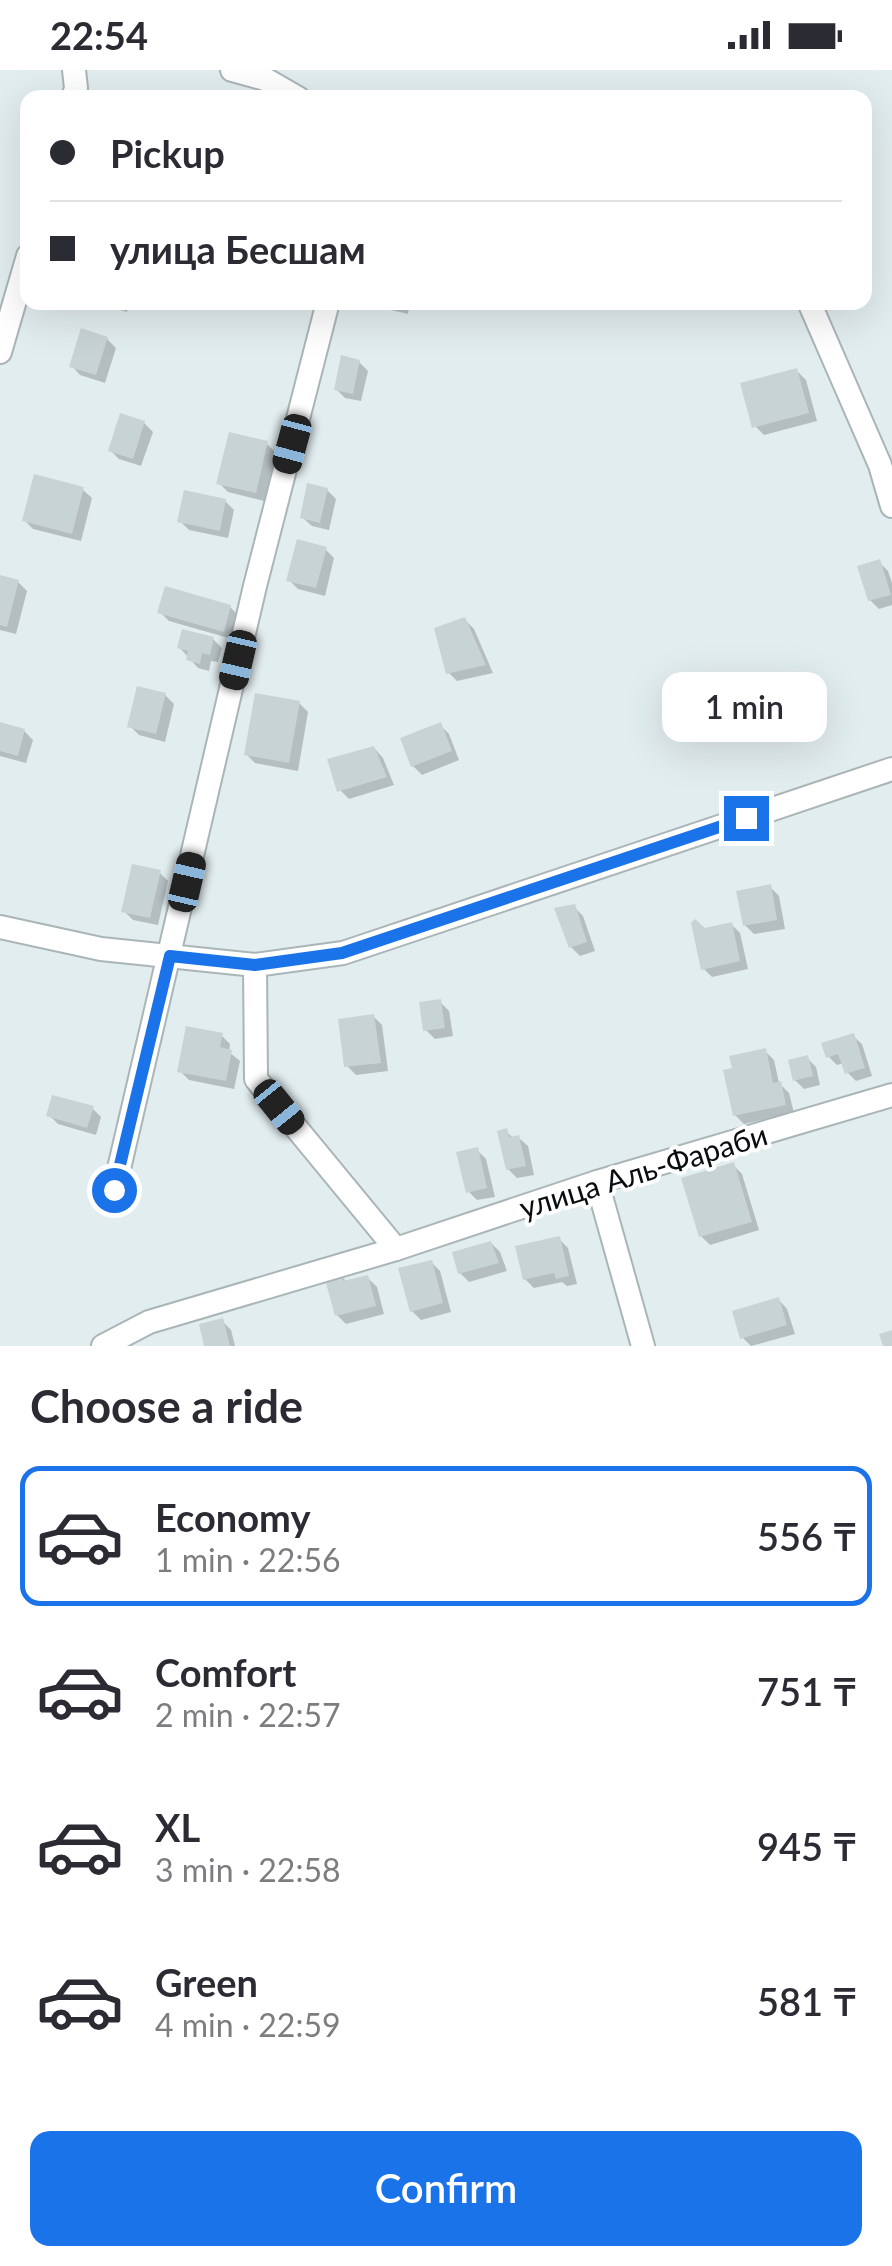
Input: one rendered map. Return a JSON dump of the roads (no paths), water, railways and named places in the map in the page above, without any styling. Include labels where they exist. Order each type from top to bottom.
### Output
[{"type":"street","points":[[232,70],[265,79],[284,90]]},
{"type":"street","points":[[0,352],[7,298],[20,272]]},
{"type":"street","points":[[114,1190],[255,586],[326,310]]},
{"type":"street","points":[[813,310],[886,462],[892,506]]},
{"type":"street","points":[[0,927],[101,949],[255,965],[342,953],[892,769]]},
{"type":"street","points":[[255,965],[256,1078],[396,1249]]},
{"type":"street","name":"улица Аль-Фараби","points":[[102,1346],[149,1322],[396,1249],[597,1182],[892,1096]]},
{"type":"street","points":[[597,1182],[643,1346]]}]
